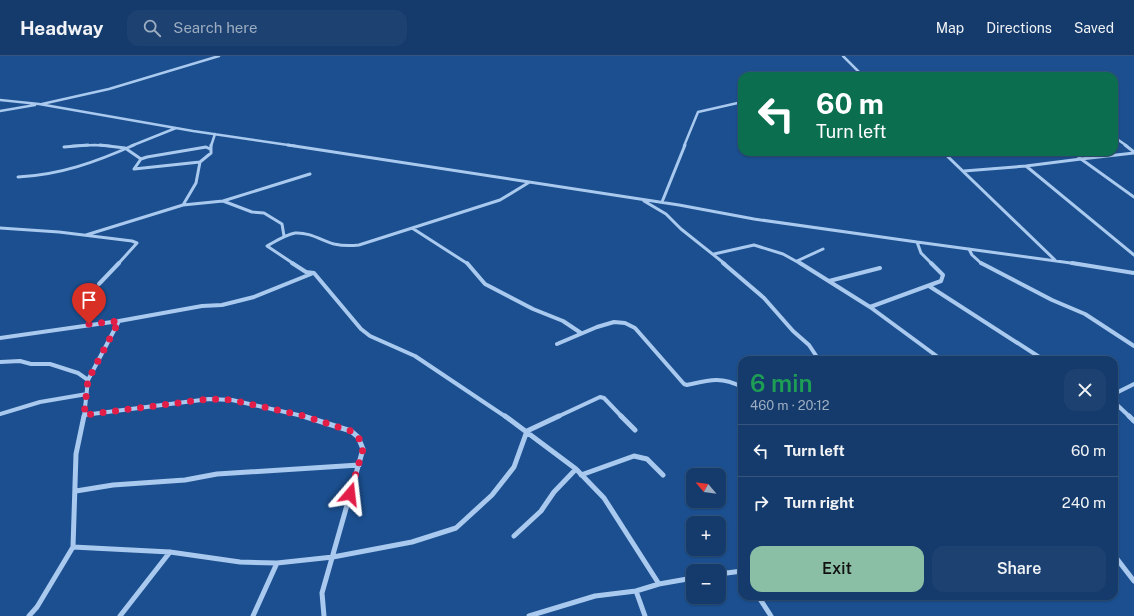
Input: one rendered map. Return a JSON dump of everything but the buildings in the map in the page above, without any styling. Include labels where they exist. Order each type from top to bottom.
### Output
[{"type":"street","points":[[0,111],[73,99],[219,56]]},
{"type":"street","points":[[843,56],[859,72]]},
{"type":"street","points":[[0,100],[39,104],[176,128],[465,171],[528,183],[662,202],[754,219],[1055,260],[1134,273]]},
{"type":"street","points":[[662,202],[698,112],[738,103]]},
{"type":"street","points":[[18,177],[31,177],[60,172],[103,158],[176,128]]},
{"type":"street","points":[[210,148],[206,147],[141,159],[134,169],[200,162],[211,152],[210,148],[215,134]]},
{"type":"street","points":[[1118,140],[1134,153]]},
{"type":"street","points":[[64,147],[95,145],[125,148],[141,159]]},
{"type":"street","points":[[1118,155],[1134,153]]},
{"type":"street","points":[[947,156],[1055,260]]},
{"type":"street","points":[[1078,156],[1134,197]]},
{"type":"street","points":[[964,171],[1026,166],[1108,156]]},
{"type":"street","points":[[183,205],[196,183],[200,162]]},
{"type":"street","points":[[1026,166],[1134,255]]},
{"type":"street","points":[[86,235],[183,205],[223,201],[310,174]]},
{"type":"street","points":[[528,183],[500,200],[393,235],[350,247],[305,233],[296,233],[284,236],[266,246],[306,272],[314,273],[332,293],[344,310],[361,329],[370,336],[415,356],[441,372],[527,431],[576,469],[604,498],[659,584]]},
{"type":"street","points":[[642,200],[666,214],[681,229],[714,254],[764,298],[793,331],[809,345],[816,356]]},
{"type":"street","points":[[223,201],[252,212],[264,213],[282,224],[284,236]]},
{"type":"street","points":[[0,228],[86,235],[136,243],[99,284]]},
{"type":"street","points":[[412,228],[466,262],[485,284],[533,309],[563,321],[581,333]]},
{"type":"street","points":[[870,307],[942,281],[943,275],[921,253],[917,242]]},
{"type":"street","points":[[714,254],[754,245],[797,260],[870,307],[937,356]]},
{"type":"street","points":[[797,260],[823,248]]},
{"type":"street","points":[[969,249],[972,255],[979,262],[1052,300],[1086,314],[1134,346]]},
{"type":"street","points":[[829,281],[880,268]]},
{"type":"street","points":[[0,338],[119,321],[171,311],[235,302],[254,297],[314,273]]},
{"type":"street","points":[[929,286],[1038,356]]},
{"type":"street","points":[[29,616],[37,607],[73,547],[76,454],[84,415],[88,380],[119,321]]},
{"type":"street","points":[[557,344],[581,333],[612,323],[621,322],[635,328],[684,384],[687,385],[715,378],[723,378],[738,385]]},
{"type":"street","points":[[0,362],[20,361],[31,364],[50,364],[78,373],[88,380]]},
{"type":"street","points":[[1118,392],[1134,384]]},
{"type":"street","points":[[0,414],[46,401],[87,394]]},
{"type":"street","points":[[73,547],[90,550],[170,552],[240,562],[277,564],[333,557],[412,542],[456,528],[492,495],[514,467],[527,431],[600,397],[604,398],[635,430]]},
{"type":"street","points":[[84,415],[209,399],[232,400],[304,416],[351,431],[358,436],[363,449],[322,593],[324,616]]},
{"type":"street","points":[[1118,406],[1134,421]]},
{"type":"street","points":[[581,475],[634,456],[641,455],[647,458],[663,475]]},
{"type":"street","points":[[76,491],[113,484],[185,480],[217,474],[359,466]]},
{"type":"street","points":[[514,536],[541,511],[554,492],[576,469]]},
{"type":"street","points":[[120,616],[170,552]]},
{"type":"street","points":[[1118,560],[1134,582]]},
{"type":"street","points":[[253,616],[277,564]]},
{"type":"street","points":[[726,573],[738,572]]},
{"type":"street","points":[[529,616],[595,596],[636,591],[659,584],[686,579]]},
{"type":"street","points":[[636,591],[645,616]]},
{"type":"street","points":[[761,600],[771,616]]},
{"type":"route","points":[[89,324],[119,321],[88,380],[84,415],[209,399],[232,400],[304,416],[351,431],[358,436],[363,449],[350,494]]}]
